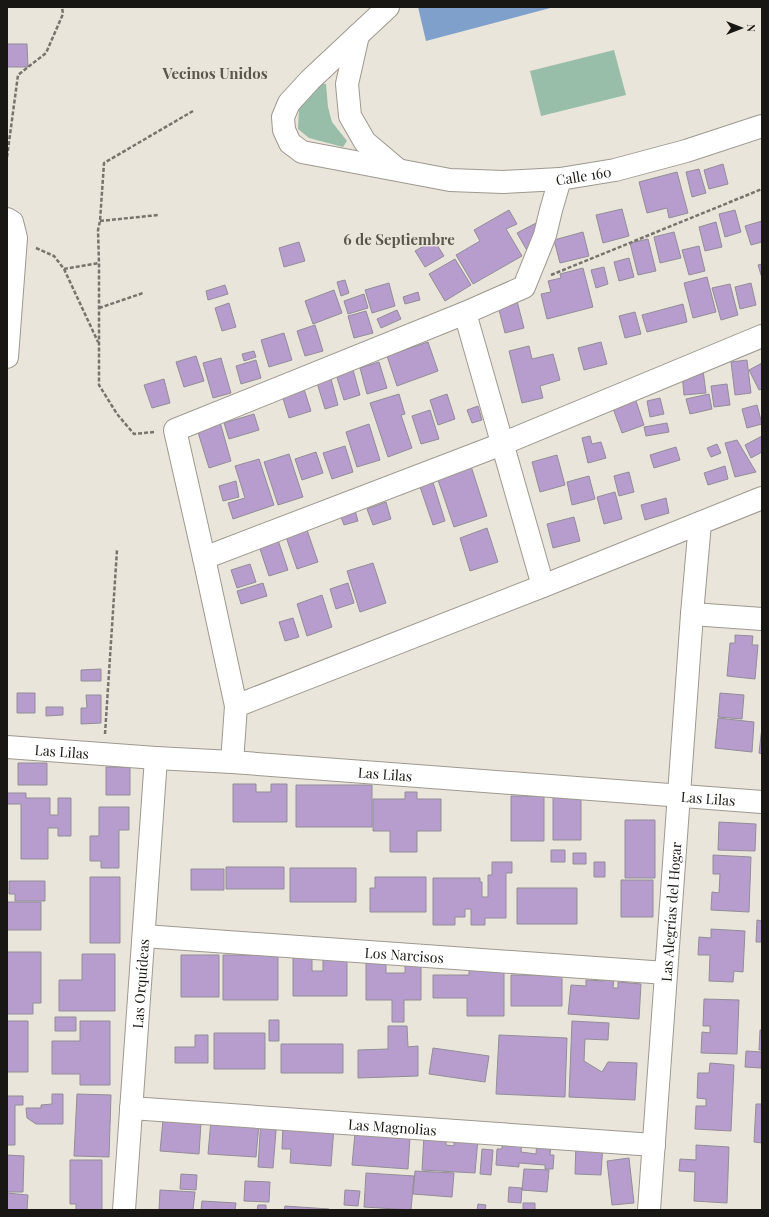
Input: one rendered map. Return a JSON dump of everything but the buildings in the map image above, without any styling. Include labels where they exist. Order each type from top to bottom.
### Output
[{"type":"street","name":"Calle 160","points":[[388,7],[310,80],[289,103],[283,117],[284,130],[290,143],[302,152],[450,180],[504,182],[560,179],[615,170],[686,151],[762,126]]},
{"type":"street","points":[[358,35],[346,84],[350,116],[365,142],[399,171]]},
{"type":"street","points":[[232,762],[236,706],[175,430],[465,313],[524,287],[546,235],[551,210],[560,179]]},
{"type":"street","points":[[7,357],[12,229]]},
{"type":"street","points":[[465,313],[543,586]]},
{"type":"street","points":[[204,558],[502,444],[762,336]]},
{"type":"street","points":[[236,706],[543,586],[762,498]]},
{"type":"street","name":"Las Alegrías del Hogar","points":[[649,1210],[692,614],[700,523]]},
{"type":"street","points":[[692,614],[762,619]]},
{"type":"street","name":"Las Lilas","points":[[7,747],[232,762],[762,802]]},
{"type":"street","name":"Las Orquídeas","points":[[124,1210],[156,758]]},
{"type":"street","name":"Los Narcisos","points":[[144,936],[666,973]]},
{"type":"street","name":"Las Magnolias","points":[[131,1108],[654,1145]]},
{"type":"path","points":[[7,157],[18,75],[46,53],[63,14],[62,7]]},
{"type":"path","points":[[175,430],[134,434],[117,414],[99,385],[98,230],[104,163],[193,112]]},
{"type":"path","points":[[524,287],[762,189]]},
{"type":"path","points":[[100,221],[158,215]]},
{"type":"path","points":[[12,229],[54,256],[64,269],[99,344]]},
{"type":"path","points":[[64,269],[99,263]]},
{"type":"path","points":[[99,308],[143,293]]},
{"type":"path","points":[[103,754],[117,550]]},
{"type":"green space","points":[[614,50],[626,95],[541,116],[530,71]]},
{"type":"green space","points":[[322,84],[326,84],[328,107],[332,122],[347,141],[343,147],[309,138],[298,129],[299,109]]},
{"type":"water","points":[[418,7],[554,7],[426,41]]},
{"type":"district","name":"Vecinos Unidos","points":[[215,73]]},
{"type":"district","name":"6 de Septiembre","points":[[399,239]]}]
